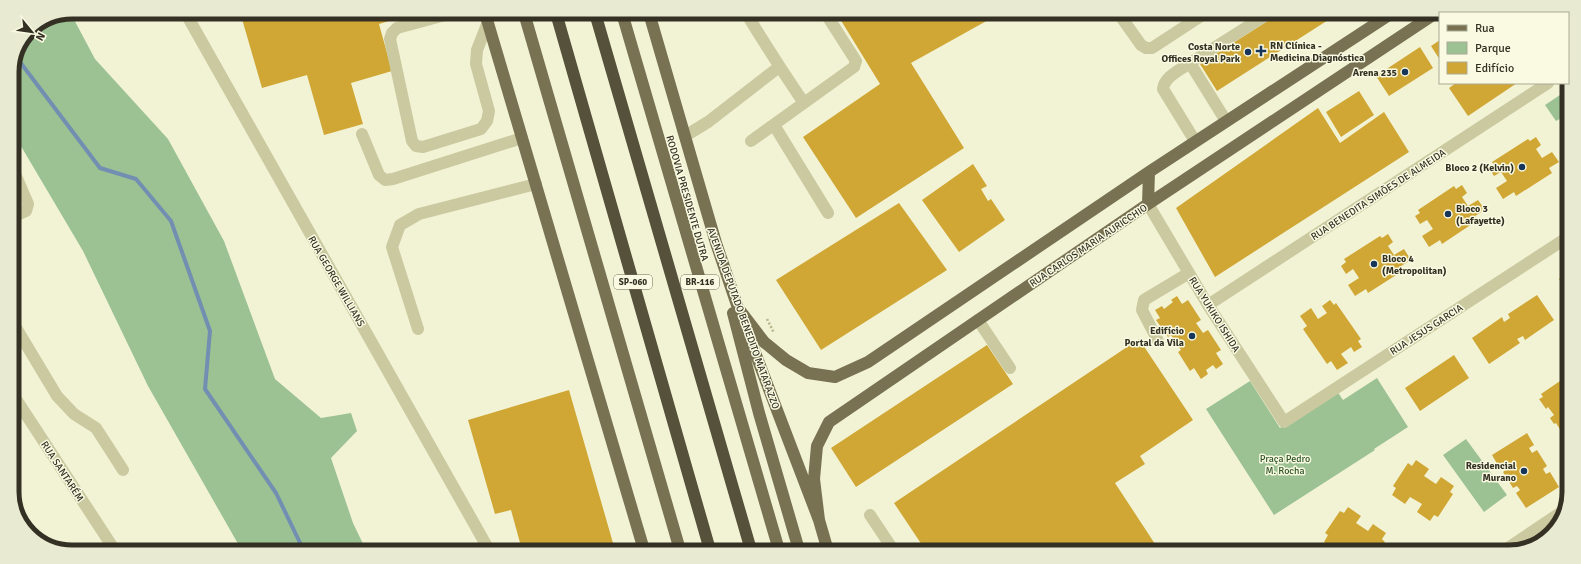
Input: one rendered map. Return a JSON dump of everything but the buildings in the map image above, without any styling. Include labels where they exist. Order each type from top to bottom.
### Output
[{"type":"highway","name":"SP-060","points":[[558,19],[709,545]]},
{"type":"highway","points":[[597,19],[750,545]]},
{"type":"main road","points":[[487,19],[643,545]]},
{"type":"main road","points":[[526,19],[679,545]]},
{"type":"main road","name":"RODOVIA PRESIDENTE DUTRA","points":[[624,19],[778,545]]},
{"type":"main road","name":"AVENIDA DEPUTADO BENEDITO MATARAZZO","points":[[651,19],[716,243],[738,308],[826,545]]},
{"type":"main road","points":[[738,308],[764,342],[786,360],[808,373],[834,377],[868,362],[1195,141],[1383,19]]},
{"type":"main road","name":"RUA CARLOS MARIA AURICCHIO","points":[[818,520],[814,479],[817,446],[829,422],[1148,204],[1427,19]]},
{"type":"main road","points":[[1148,204],[1149,172]]},
{"type":"main road","points":[[716,243],[759,413],[798,545]]},
{"type":"street","name":"RUA GEORGE WILLIANS","points":[[189,19],[486,545]]},
{"type":"street","points":[[430,19],[397,28],[392,33],[390,39],[412,141],[416,146],[423,147],[481,129],[487,121],[489,111],[476,64],[477,50],[485,19]]},
{"type":"street","points":[[750,19],[779,67],[804,103]]},
{"type":"street","points":[[751,141],[854,67],[856,61],[829,19]]},
{"type":"street","points":[[1123,19],[1141,45],[1146,48],[1152,48],[1196,19]]},
{"type":"street","points":[[1195,141],[1163,89],[1163,84],[1166,80],[1258,19]]},
{"type":"street","points":[[1190,64],[1226,121]]},
{"type":"street","points":[[685,136],[708,122],[779,67]]},
{"type":"street","name":"RUA BENEDITA SIMÕES DE ALMEIDA","points":[[1208,306],[1546,84]]},
{"type":"street","points":[[774,124],[828,213]]},
{"type":"street","points":[[362,134],[379,176],[385,180],[393,179],[522,138]]},
{"type":"street","points":[[19,183],[28,204],[26,211],[19,214]]},
{"type":"street","points":[[418,329],[392,247],[400,225],[419,214],[536,184]]},
{"type":"street","name":"RUA YUKIKO ISHIDA","points":[[1148,204],[1208,306],[1284,422]]},
{"type":"street","name":"RUA JESUS GARCIA","points":[[1284,422],[1562,241]]},
{"type":"street","points":[[1158,341],[1142,310],[1144,300],[1189,273]]},
{"type":"street","points":[[978,320],[1010,368]]},
{"type":"street","points":[[19,333],[57,396],[74,414],[96,428],[123,470]]},
{"type":"street","name":"RUA SANTARÉM","points":[[19,404],[111,545]]},
{"type":"street","points":[[870,515],[890,545]]},
{"type":"street","points":[[1512,545],[1557,515]]},
{"type":"green space","points":[[72,19],[74,19],[95,59],[168,139],[224,241],[275,379],[321,418],[351,413],[357,431],[331,458],[353,523],[364,545],[239,545],[148,386],[83,251],[19,143],[19,72],[23,51],[34,34],[42,28],[61,20]]},
{"type":"green space","points":[[1562,94],[1562,118],[1556,121],[1545,105]]},
{"type":"green space","name":"Praça Pedro M. Rocha","points":[[1377,378],[1408,427],[1274,515],[1206,409],[1250,381],[1280,428],[1337,391],[1343,400]]},
{"type":"green space","points":[[1466,439],[1507,495],[1484,512],[1443,455]]},
{"type":"waterway","points":[[20,62],[100,168],[136,179],[171,221],[210,331],[205,389],[276,493],[301,545]]},
{"type":"place","name":"RN Clínica - Medicina Diagnóstica","points":[[1261,51]]},
{"type":"place","name":"Costa Norte Offices Royal Park","points":[[1248,52]]},
{"type":"place","name":"Arena 235","points":[[1405,72]]},
{"type":"place","name":"Bloco 2 (Kelvin)","points":[[1522,167]]},
{"type":"place","name":"Bloco 3 (Lafayette)","points":[[1448,214]]},
{"type":"place","name":"Bloco 4 (Metropolitan)","points":[[1374,264]]},
{"type":"place","name":"Edifício Portal da Vila","points":[[1192,336]]},
{"type":"place","name":"Residencial Murano","points":[[1524,471]]}]
